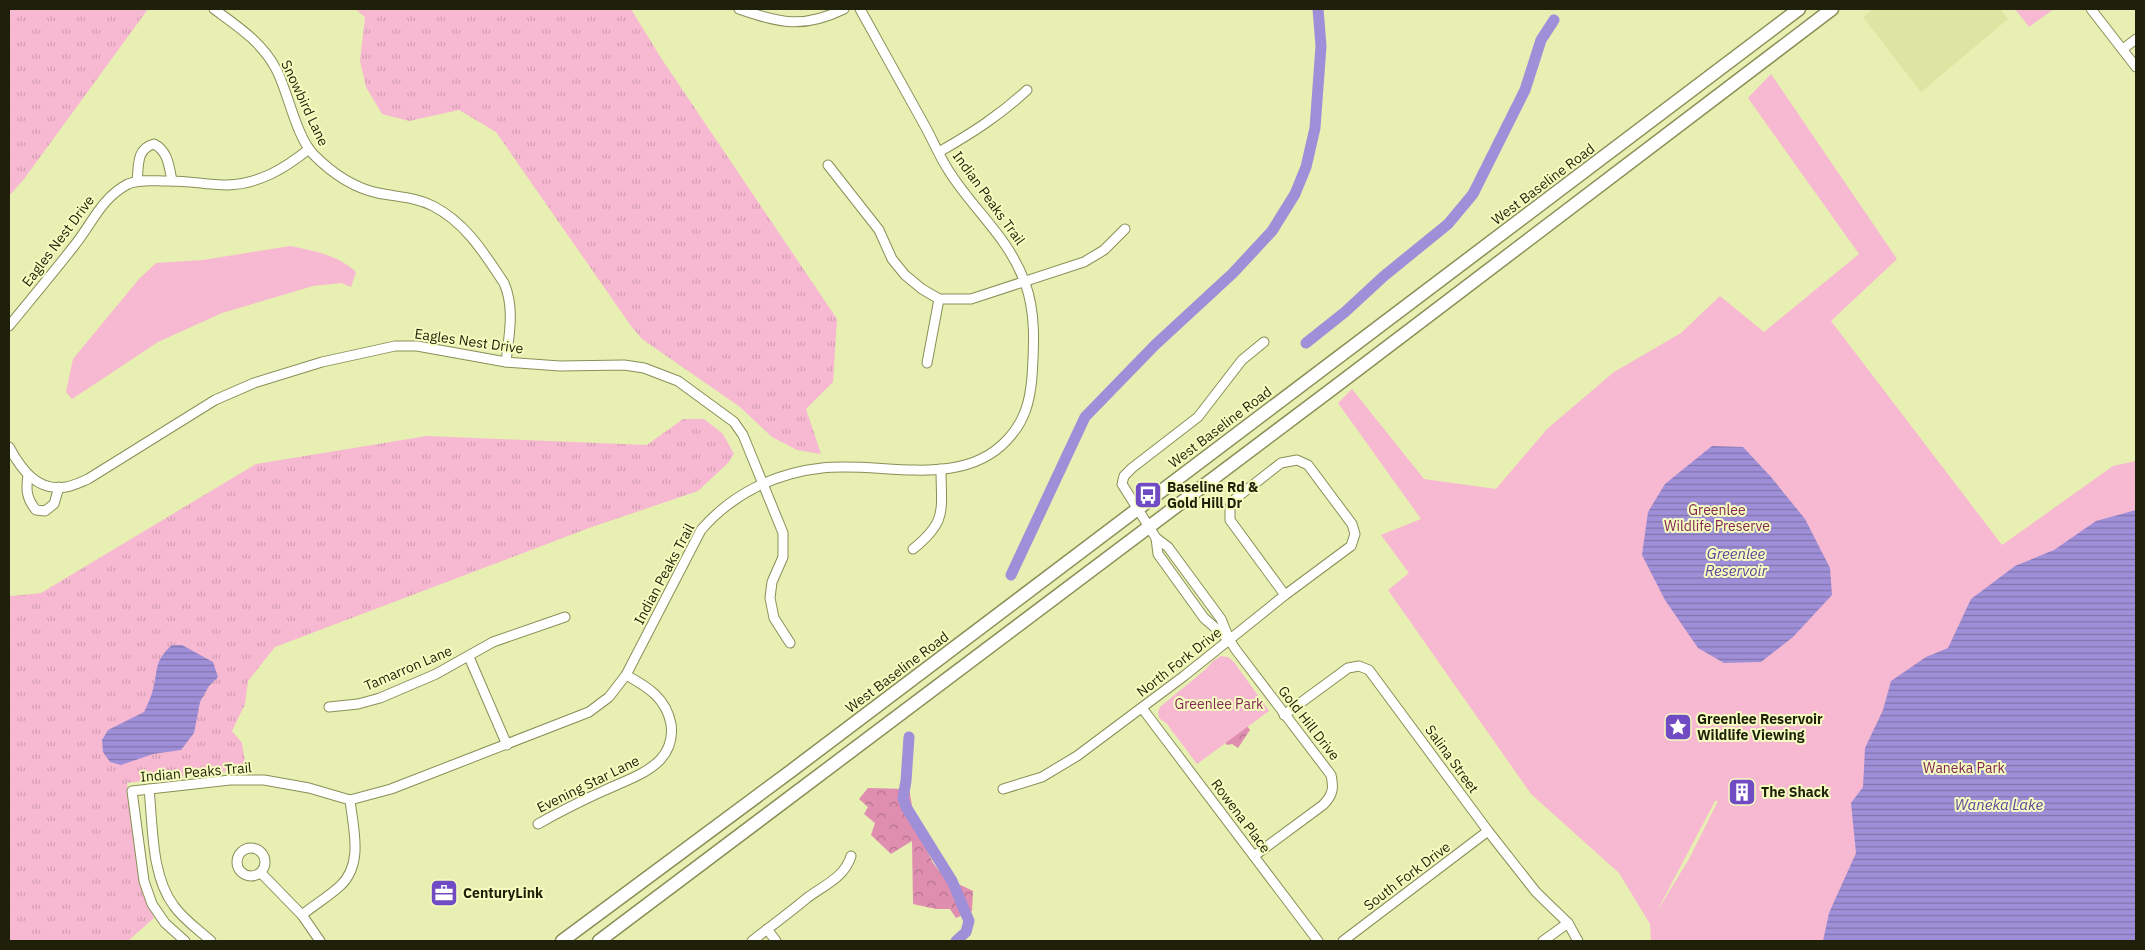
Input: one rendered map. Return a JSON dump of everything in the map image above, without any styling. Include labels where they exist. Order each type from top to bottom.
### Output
[{"type":"main road","name":"West Baseline Road","points":[[562,941],[791,771],[1799,9]]},
{"type":"main road","points":[[599,941],[1832,9]]},
{"type":"main road","points":[[1555,194],[1568,210]]},
{"type":"street","name":"Snowbird Lane","points":[[214,9],[251,37],[266,52],[277,70],[309,149],[332,171],[353,184],[377,193],[416,199],[432,205],[452,217],[469,232],[504,283],[508,292],[511,312],[506,362]]},
{"type":"street","points":[[739,9],[774,21],[791,23],[805,23],[825,18],[844,9]]},
{"type":"street","name":"Indian Peaks Trail","points":[[185,941],[161,917],[152,904],[144,882],[132,791],[230,780],[264,780],[309,788],[350,800],[391,789],[589,712],[609,697],[626,675],[701,530],[716,513],[762,482],[823,468],[941,469],[966,466],[1002,446],[1014,432],[1024,417],[1030,400],[1033,338],[1032,315],[1025,282],[1008,246],[947,168],[860,9]]},
{"type":"street","points":[[2091,9],[2136,67]]},
{"type":"street","points":[[2123,49],[2136,39]]},
{"type":"street","points":[[939,152],[987,124],[1004,112],[1027,90]]},
{"type":"street","points":[[136,181],[140,153],[146,146],[154,144],[164,151],[172,180]]},
{"type":"street","name":"Eagles Nest Drive","points":[[9,326],[74,246],[98,209],[112,195],[136,181],[172,180],[227,184],[247,182],[285,168],[309,149]]},
{"type":"street","points":[[828,165],[879,230],[892,259],[905,275],[922,289],[939,298],[971,299],[1084,262],[1104,250],[1125,229]]},
{"type":"street","points":[[926,363],[939,298]]},
{"type":"street","name":"Gold Hill Drive","points":[[1254,856],[1323,805],[1331,796],[1334,786],[1331,775],[1284,715],[1230,640],[1221,619],[1168,547],[1156,538],[1148,527],[1122,484],[1124,476],[1198,418],[1242,360],[1264,342]]},
{"type":"street","name":"Eagles Nest Drive","points":[[9,447],[20,467],[34,481],[49,486],[66,487],[88,479],[215,400],[254,383],[322,362],[395,346],[417,346],[506,362],[560,366],[624,365],[655,371],[678,381],[734,422],[743,435],[783,534],[782,558],[772,582],[770,598],[774,618],[790,643]]},
{"type":"street","name":"North Fork Drive","points":[[1003,789],[1042,778],[1066,764],[1142,708],[1285,595],[1351,546],[1355,534],[1352,524],[1308,465],[1298,460],[1281,463],[1234,499],[1230,507],[1230,520],[1285,595]]},
{"type":"street","points":[[913,548],[930,535],[938,523],[941,509],[941,469]]},
{"type":"street","points":[[28,475],[26,488],[29,501],[36,510],[45,511],[54,504],[59,487]]},
{"type":"street","name":"Tamarron Lane","points":[[329,707],[358,704],[380,698],[436,674],[494,642],[565,616]]},
{"type":"street","name":"Tamarron Lane","points":[[469,657],[507,745]]},
{"type":"street","name":"Salina Street","points":[[1284,715],[1348,668],[1359,666],[1369,670],[1488,832],[1536,892],[1568,923],[1578,941]]},
{"type":"street","name":"Evening Star Lane","points":[[538,824],[567,808],[648,770],[661,759],[670,746],[672,734],[669,717],[662,702],[650,689],[626,675]]},
{"type":"street","name":"Rowena Place","points":[[1142,708],[1318,941]]},
{"type":"street","points":[[149,789],[158,873],[165,892],[174,907],[211,941]]},
{"type":"street","points":[[302,915],[339,887],[349,874],[355,858],[350,800]]},
{"type":"street","name":"South Fork Drive","points":[[1343,941],[1488,832]]},
{"type":"street","points":[[752,941],[815,892],[827,886],[849,864],[851,856]]},
{"type":"street","points":[[261,873],[302,915],[320,941]]},
{"type":"street","points":[[1543,941],[1568,923]]},
{"type":"street","points":[[767,930],[776,941]]},
{"type":"shaded area","points":[[1873,9],[2000,9],[2008,19],[1921,92],[1863,17]]},
{"type":"green space","points":[[9,9],[148,9],[24,179],[9,196]]},
{"type":"green space","points":[[355,9],[631,9],[661,58],[837,319],[833,382],[806,409],[821,454],[797,450],[772,437],[740,407],[642,339],[496,132],[459,110],[409,121],[382,114],[366,87],[360,61],[365,17]]},
{"type":"green space","points":[[2015,9],[2054,9],[2029,27]]},
{"type":"green space","points":[[1771,74],[1897,259],[1831,321],[2002,545],[2113,466],[2136,461],[2136,941],[1651,941],[1650,924],[1619,873],[1531,794],[1388,590],[1409,573],[1381,535],[1421,519],[1338,403],[1352,389],[1424,479],[1496,489],[1547,429],[1614,372],[1681,333],[1720,296],[1764,332],[1859,254],[1748,98]],"holes":[[[1715,801],[1718,801],[1689,859],[1656,913]]]},
{"type":"green space","points":[[290,246],[325,254],[349,266],[356,272],[351,287],[341,283],[313,286],[222,313],[158,342],[72,399],[66,392],[73,359],[139,279],[156,263],[203,260]]},
{"type":"green space","points":[[683,419],[704,419],[723,434],[734,454],[728,463],[698,491],[589,528],[275,647],[248,681],[245,704],[232,731],[242,743],[246,769],[127,783],[142,892],[154,918],[128,941],[9,941],[9,595],[41,593],[256,464],[427,436],[647,445]]},
{"type":"green space","name":"Greenlee Park","points":[[1221,656],[1228,657],[1234,662],[1269,711],[1197,764],[1167,724],[1159,718],[1158,712],[1160,707]]},
{"type":"green space","points":[[1245,723],[1250,730],[1238,748],[1232,744],[1227,745],[1224,741]]},
{"type":"green space","points":[[868,788],[909,789],[916,827],[933,863],[944,877],[973,891],[972,911],[956,918],[950,909],[936,909],[913,904],[912,841],[891,854],[871,835],[875,823],[864,814],[868,807],[859,799]]},
{"type":"water","name":"Greenlee Reservoir","points":[[1712,446],[1743,447],[1771,477],[1805,519],[1830,568],[1832,595],[1793,637],[1761,662],[1724,663],[1698,648],[1665,600],[1642,555],[1648,512],[1665,484]]},
{"type":"water","name":"Waneka Lake","points":[[2136,510],[2136,941],[1823,941],[1829,913],[1856,853],[1851,803],[1863,787],[1865,748],[1883,710],[1891,681],[1926,657],[1948,648],[1971,599],[2015,566],[2054,550],[2096,521]]},
{"type":"water","points":[[172,645],[182,645],[213,662],[218,677],[209,686],[200,702],[194,733],[181,750],[153,754],[121,765],[110,762],[103,752],[102,740],[108,730],[144,712],[152,693],[161,657]]},
{"type":"waterway","points":[[1011,575],[1085,417],[1155,345],[1233,273],[1272,231],[1295,194],[1306,167],[1315,128],[1321,46],[1318,9]]},
{"type":"waterway","points":[[1306,343],[1448,224],[1473,194],[1525,90],[1541,40],[1554,20]]},
{"type":"waterway","points":[[909,737],[903,798],[906,807],[952,881],[969,921],[966,932],[956,941]]},
{"type":"place","name":"Baseline Rd & Gold Hill Dr","points":[[1148,495]]},
{"type":"place","name":"Greenlee Reservoir Wildlife Viewing","points":[[1678,727]]},
{"type":"place","name":"The Shack","points":[[1742,792]]},
{"type":"place","name":"CenturyLink","points":[[444,893]]},
{"type":"park label","name":"Greenlee Wildlife Preserve","points":[[1717,518]]},
{"type":"park label","name":"Waneka Park","points":[[1964,768]]}]
